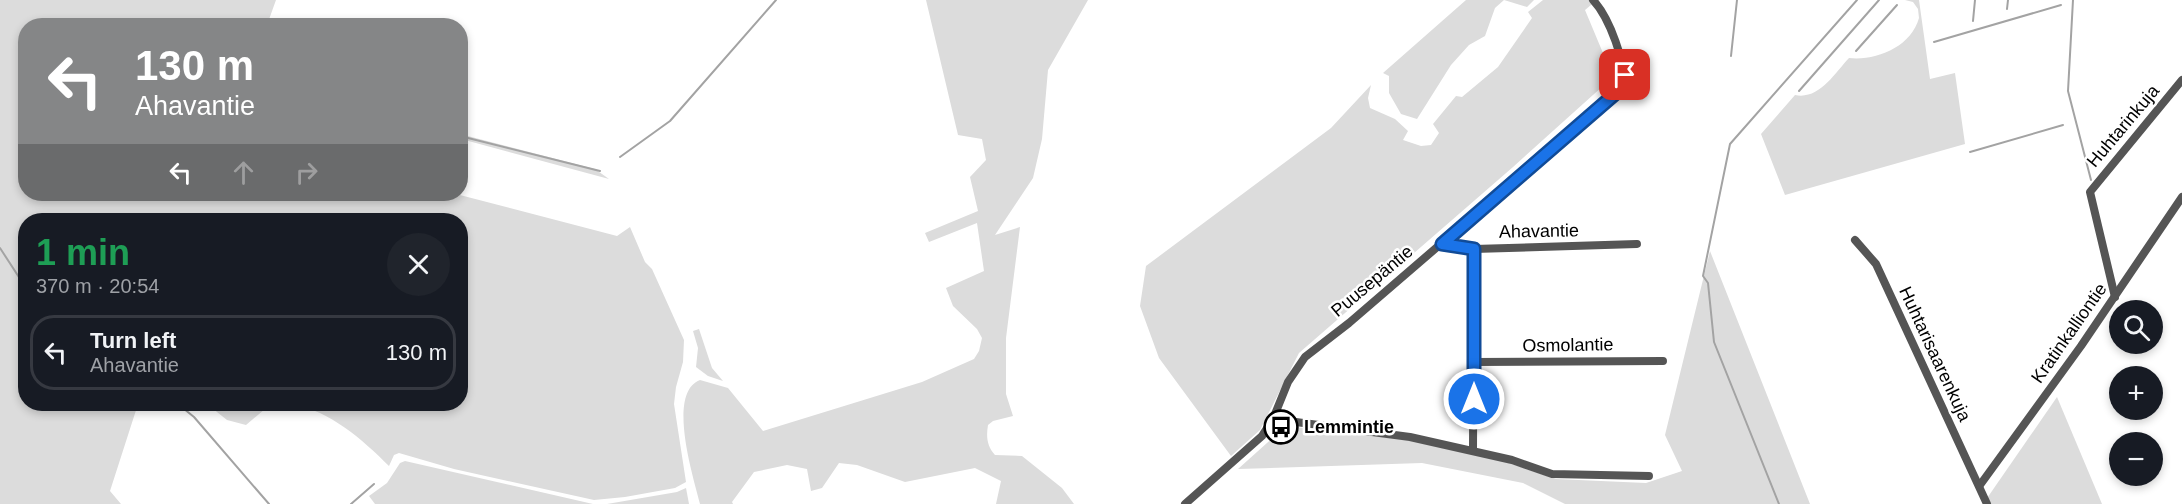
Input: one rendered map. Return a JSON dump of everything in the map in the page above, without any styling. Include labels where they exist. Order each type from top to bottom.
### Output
[{"type":"street","name":"Puusepäntie","points":[[1185,504],[1252,446],[1273,419],[1288,381],[1305,357],[1349,323],[1623,87],[1625,75],[1605,16],[1593,0]]},
{"type":"street","name":"Huhtarinkuja","points":[[2115,297],[2090,192],[2182,80]]},
{"type":"street","name":"Kratinkalliontie","points":[[1980,485],[2115,297],[2182,197]]},
{"type":"street","name":"Huhtarisaarenkuja","points":[[1855,240],[1876,264],[1987,504]]},
{"type":"street","name":"Ahavantie","points":[[1442,244],[1474,249],[1637,244]]},
{"type":"street","points":[[1473,450],[1474,249]]},
{"type":"street","name":"Osmolantie","points":[[1474,362],[1663,361]]},
{"type":"street","points":[[1273,419],[1410,437],[1512,460],[1552,474],[1649,476]]},
{"type":"shaded area","points":[[0,0],[276,0],[270,18],[18,18],[18,201],[468,201],[468,197],[617,236],[630,227],[684,340],[683,362],[674,404],[686,482],[675,488],[594,500],[454,469],[399,453],[394,455],[389,466],[356,436],[314,411],[468,411],[468,213],[18,213],[18,411],[136,411],[110,491],[121,504],[0,504]]},
{"type":"shaded area","points":[[926,0],[1088,0],[1048,70],[1042,139],[1033,178],[995,235],[1020,227],[1006,338],[1006,394],[1013,416],[993,421],[988,425],[987,433],[989,445],[995,455],[1022,456],[1062,488],[1074,504],[996,504],[1001,481],[975,468],[905,482],[857,465],[839,463],[822,488],[811,491],[807,469],[787,465],[754,472],[732,502],[733,504],[700,504],[688,457],[683,418],[685,401],[690,388],[700,380],[728,388],[763,431],[922,382],[974,359],[979,351],[982,338],[977,329],[953,306],[946,288],[984,271],[977,223],[929,242],[925,233],[978,211],[970,177],[986,160],[982,139],[958,135]]},
{"type":"shaded area","points":[[1466,0],[1504,0],[1495,8],[1485,36],[1469,45],[1451,65],[1417,119],[1401,114],[1389,93],[1389,76],[1383,73]]},
{"type":"shaded area","points":[[1504,0],[1534,0],[1527,7]]},
{"type":"shaded area","points":[[1543,0],[1597,0],[1585,10],[1613,77],[1299,353],[1260,430],[1231,456],[1159,358],[1140,306],[1146,266],[1331,128],[1371,85],[1368,98],[1370,108],[1395,119],[1408,131],[1403,140],[1421,146],[1431,145],[1439,133],[1433,124],[1456,96],[1462,97],[1498,67],[1532,18],[1528,12]]},
{"type":"shaded area","points":[[1905,0],[1919,0],[1930,79],[1955,73],[1965,144],[1785,195],[1761,134],[1795,95],[1804,96],[1819,90],[1849,58],[1881,54],[1891,50],[1908,37],[1919,18],[1918,9],[1913,2]]},
{"type":"shaded area","points":[[468,136],[595,169],[609,179],[468,141]]},
{"type":"shaded area","points":[[1710,251],[1810,504],[1565,504],[1523,483],[1422,463],[1238,469],[1286,426],[1434,443],[1503,461],[1556,479],[1646,483],[1682,471],[1665,435]]},
{"type":"shaded area","points":[[699,329],[712,368],[723,381],[708,376],[696,367],[698,348],[693,331]]},
{"type":"shaded area","points":[[2057,397],[2102,504],[1983,504]]},
{"type":"shaded area","points":[[216,411],[263,411],[246,425],[227,420]]},
{"type":"shaded area","points":[[405,461],[593,504],[375,504],[369,496],[387,483],[400,463]]},
{"type":"shaded area","points":[[686,488],[689,504],[607,504],[677,492]]},
{"type":"waterway","points":[[620,157],[670,121],[776,0]]},
{"type":"waterway","points":[[1731,56],[1737,0]]},
{"type":"waterway","points":[[1779,504],[1714,342],[1708,283],[1703,276],[1730,144],[1857,0]]},
{"type":"waterway","points":[[1799,91],[1879,0]]},
{"type":"waterway","points":[[1973,21],[1975,0]]},
{"type":"waterway","points":[[2007,9],[2008,0]]},
{"type":"waterway","points":[[2073,0],[2068,91],[2091,180]]},
{"type":"waterway","points":[[1856,51],[1897,5]]},
{"type":"waterway","points":[[1934,42],[2061,5]]},
{"type":"waterway","points":[[1970,152],[2063,125]]},
{"type":"waterway","points":[[468,138],[600,171]]},
{"type":"waterway","points":[[0,248],[18,276]]},
{"type":"waterway","points":[[187,411],[269,504]]},
{"type":"waterway","points":[[351,504],[374,484]]},
{"type":"place","name":"Lemmintie","points":[[1281,427]]},
{"type":"route","points":[[1474,399],[1474,249],[1453,248],[1442,244],[1623,87],[1625,75]]}]
